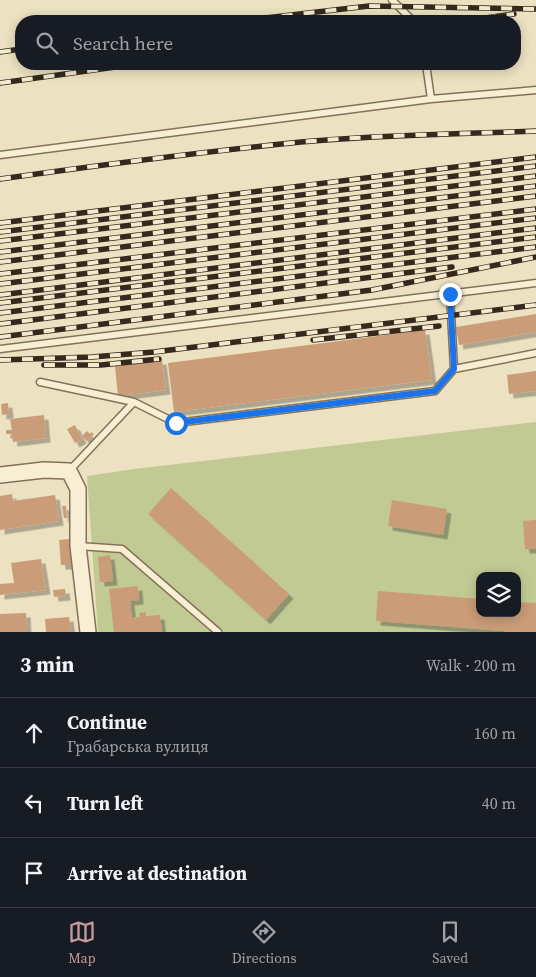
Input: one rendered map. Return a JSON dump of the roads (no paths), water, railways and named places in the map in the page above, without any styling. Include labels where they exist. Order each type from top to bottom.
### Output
[{"type":"street","points":[[0,475],[44,470],[69,472],[78,489],[78,546],[88,632]]},
{"type":"lane","points":[[392,0],[407,15]]},
{"type":"lane","points":[[427,70],[431,99]]},
{"type":"lane","points":[[0,155],[431,99],[536,90]]},
{"type":"lane","points":[[0,349],[536,283]]},
{"type":"lane","points":[[450,294],[454,369]]},
{"type":"lane","points":[[40,382],[134,402],[176,423],[435,391],[454,369],[536,353]]},
{"type":"lane","points":[[69,472],[134,402]]},
{"type":"lane","points":[[78,546],[122,549],[218,632]]},
{"type":"railway","points":[[290,15],[369,6],[536,9]]},
{"type":"railway","points":[[507,15],[514,14]]},
{"type":"railway","points":[[0,52],[15,50]]},
{"type":"railway","points":[[0,83],[94,70]]},
{"type":"railway","points":[[0,179],[150,159],[301,142],[389,136],[536,131]]},
{"type":"railway","points":[[0,223],[536,157]]},
{"type":"railway","points":[[0,232],[536,166]]},
{"type":"railway","points":[[0,241],[536,176]]},
{"type":"railway","points":[[0,252],[536,186]]},
{"type":"railway","points":[[0,262],[536,196]]},
{"type":"railway","points":[[0,274],[536,209]]},
{"type":"railway","points":[[0,284],[536,218]]},
{"type":"railway","points":[[0,295],[536,228]]},
{"type":"railway","points":[[0,303],[536,237]]},
{"type":"railway","points":[[0,313],[536,247]]},
{"type":"railway","points":[[0,337],[372,290],[536,257]]},
{"type":"railway","points":[[0,324],[452,267]]},
{"type":"railway","points":[[0,360],[92,357],[154,352],[536,305]]},
{"type":"railway","points":[[313,340],[439,326]]},
{"type":"railway","points":[[44,365],[101,365],[159,359]]}]
